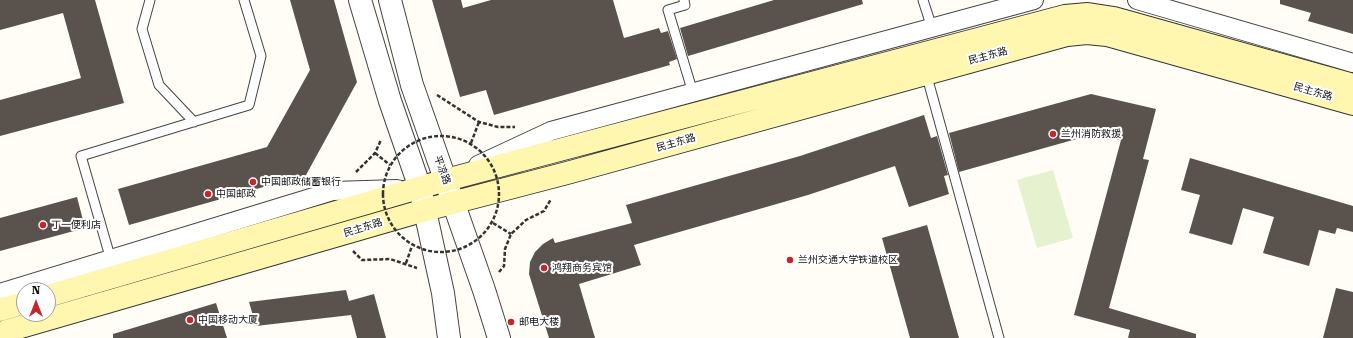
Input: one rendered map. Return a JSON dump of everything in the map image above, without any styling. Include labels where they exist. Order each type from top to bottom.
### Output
[{"type":"main road","name":"民主东路","points":[[56,294],[446,180],[1064,16],[1088,14],[1114,18],[1353,84]]},
{"type":"main road","name":"民主东路","points":[[0,333],[425,210],[568,173],[1067,35],[1087,33],[1107,35],[1353,104]]},
{"type":"main road","points":[[0,310],[16,305]]},
{"type":"street","points":[[360,0],[390,101],[420,188],[443,293],[449,338]]},
{"type":"street","name":"平凉路","points":[[390,0],[412,85],[454,202],[499,338]]},
{"type":"street","name":"民主东路","points":[[446,180],[551,131],[1034,0]]},
{"type":"street","points":[[1137,0],[1353,63]]},
{"type":"street","name":"民主东路","points":[[0,293],[332,191],[420,188]]},
{"type":"lane","points":[[150,0],[142,29],[158,85],[194,122]]},
{"type":"lane","points":[[111,260],[81,156],[249,105],[261,56],[244,0]]},
{"type":"lane","points":[[684,0],[685,4],[668,10],[693,93]]},
{"type":"lane","points":[[923,0],[932,28]]},
{"type":"lane","points":[[926,73],[999,338]]},
{"type":"path","points":[[412,85],[444,98],[479,122],[471,143]]},
{"type":"path","points":[[449,136],[471,143],[488,158],[499,178],[500,201],[493,223],[478,240],[457,251],[434,253],[412,245],[395,230],[384,209],[383,187],[390,165],[405,148],[426,137],[449,136]]},
{"type":"path","points":[[375,153],[390,165]]},
{"type":"path","points":[[484,290],[504,266],[505,249],[511,234],[526,220],[544,211],[568,173]]},
{"type":"path","points":[[493,223],[511,234]]},
{"type":"path","points":[[339,236],[362,260],[390,259],[406,263],[412,245]]},
{"type":"green space","points":[[1053,170],[1073,238],[1037,248],[1017,180]]},
{"type":"building","points":[[0,0],[95,0],[124,103],[0,136],[0,100],[81,78],[63,13],[0,30]]},
{"type":"building","points":[[290,0],[334,0],[357,82],[306,175],[129,225],[118,189],[267,147],[310,70]]},
{"type":"building","points":[[432,0],[461,0],[463,8],[491,0],[613,0],[624,38],[659,28],[661,33],[668,31],[677,59],[669,62],[670,65],[494,115],[486,90],[460,97]]},
{"type":"building","points":[[774,0],[862,0],[863,4],[688,56],[680,28]]},
{"type":"building","points":[[1280,0],[1353,0],[1353,34],[1308,21],[1311,13],[1280,4]]},
{"type":"building","points":[[1091,94],[1156,109],[1143,159],[1149,160],[1109,308],[1196,334],[1196,338],[1128,338],[1130,330],[1074,315],[1121,140],[1080,138],[959,172],[949,133]]},
{"type":"building","points":[[924,115],[931,138],[937,136],[948,175],[944,176],[949,194],[909,207],[895,166],[808,195],[634,245],[641,265],[579,284],[595,338],[549,338],[529,274],[530,262],[535,252],[543,244],[553,238],[555,243],[632,223],[626,205],[800,156]]},
{"type":"building","points":[[1190,158],[1353,206],[1353,232],[1337,228],[1335,234],[1319,230],[1309,266],[1263,253],[1274,217],[1243,208],[1232,245],[1189,233],[1200,195],[1181,190]]},
{"type":"building","points":[[77,197],[85,228],[0,251],[0,218]]},
{"type":"building","points":[[927,225],[959,338],[910,338],[882,238]]},
{"type":"building","points":[[1336,288],[1353,292],[1353,338],[1323,338]]},
{"type":"building","points":[[346,290],[349,301],[374,294],[386,338],[357,338],[351,315],[256,326],[249,302]]},
{"type":"building","name":"中国移动大厦","points":[[216,303],[227,338],[113,338],[113,334]]},
{"type":"place","name":"兰州消防救援","points":[[1053,134]]},
{"type":"place","name":"中国邮政储蓄银行","points":[[253,182]]},
{"type":"place","name":"中国邮政","points":[[208,194]]},
{"type":"place","name":"丁一便利店","points":[[43,225]]},
{"type":"place","name":"兰州交通大学铁道校区","points":[[790,260]]},
{"type":"place","name":"鸿翔商务宾馆","points":[[544,268]]},
{"type":"place","name":"中国移动大厦","points":[[190,320]]},
{"type":"place","name":"邮电大楼","points":[[511,322]]}]
